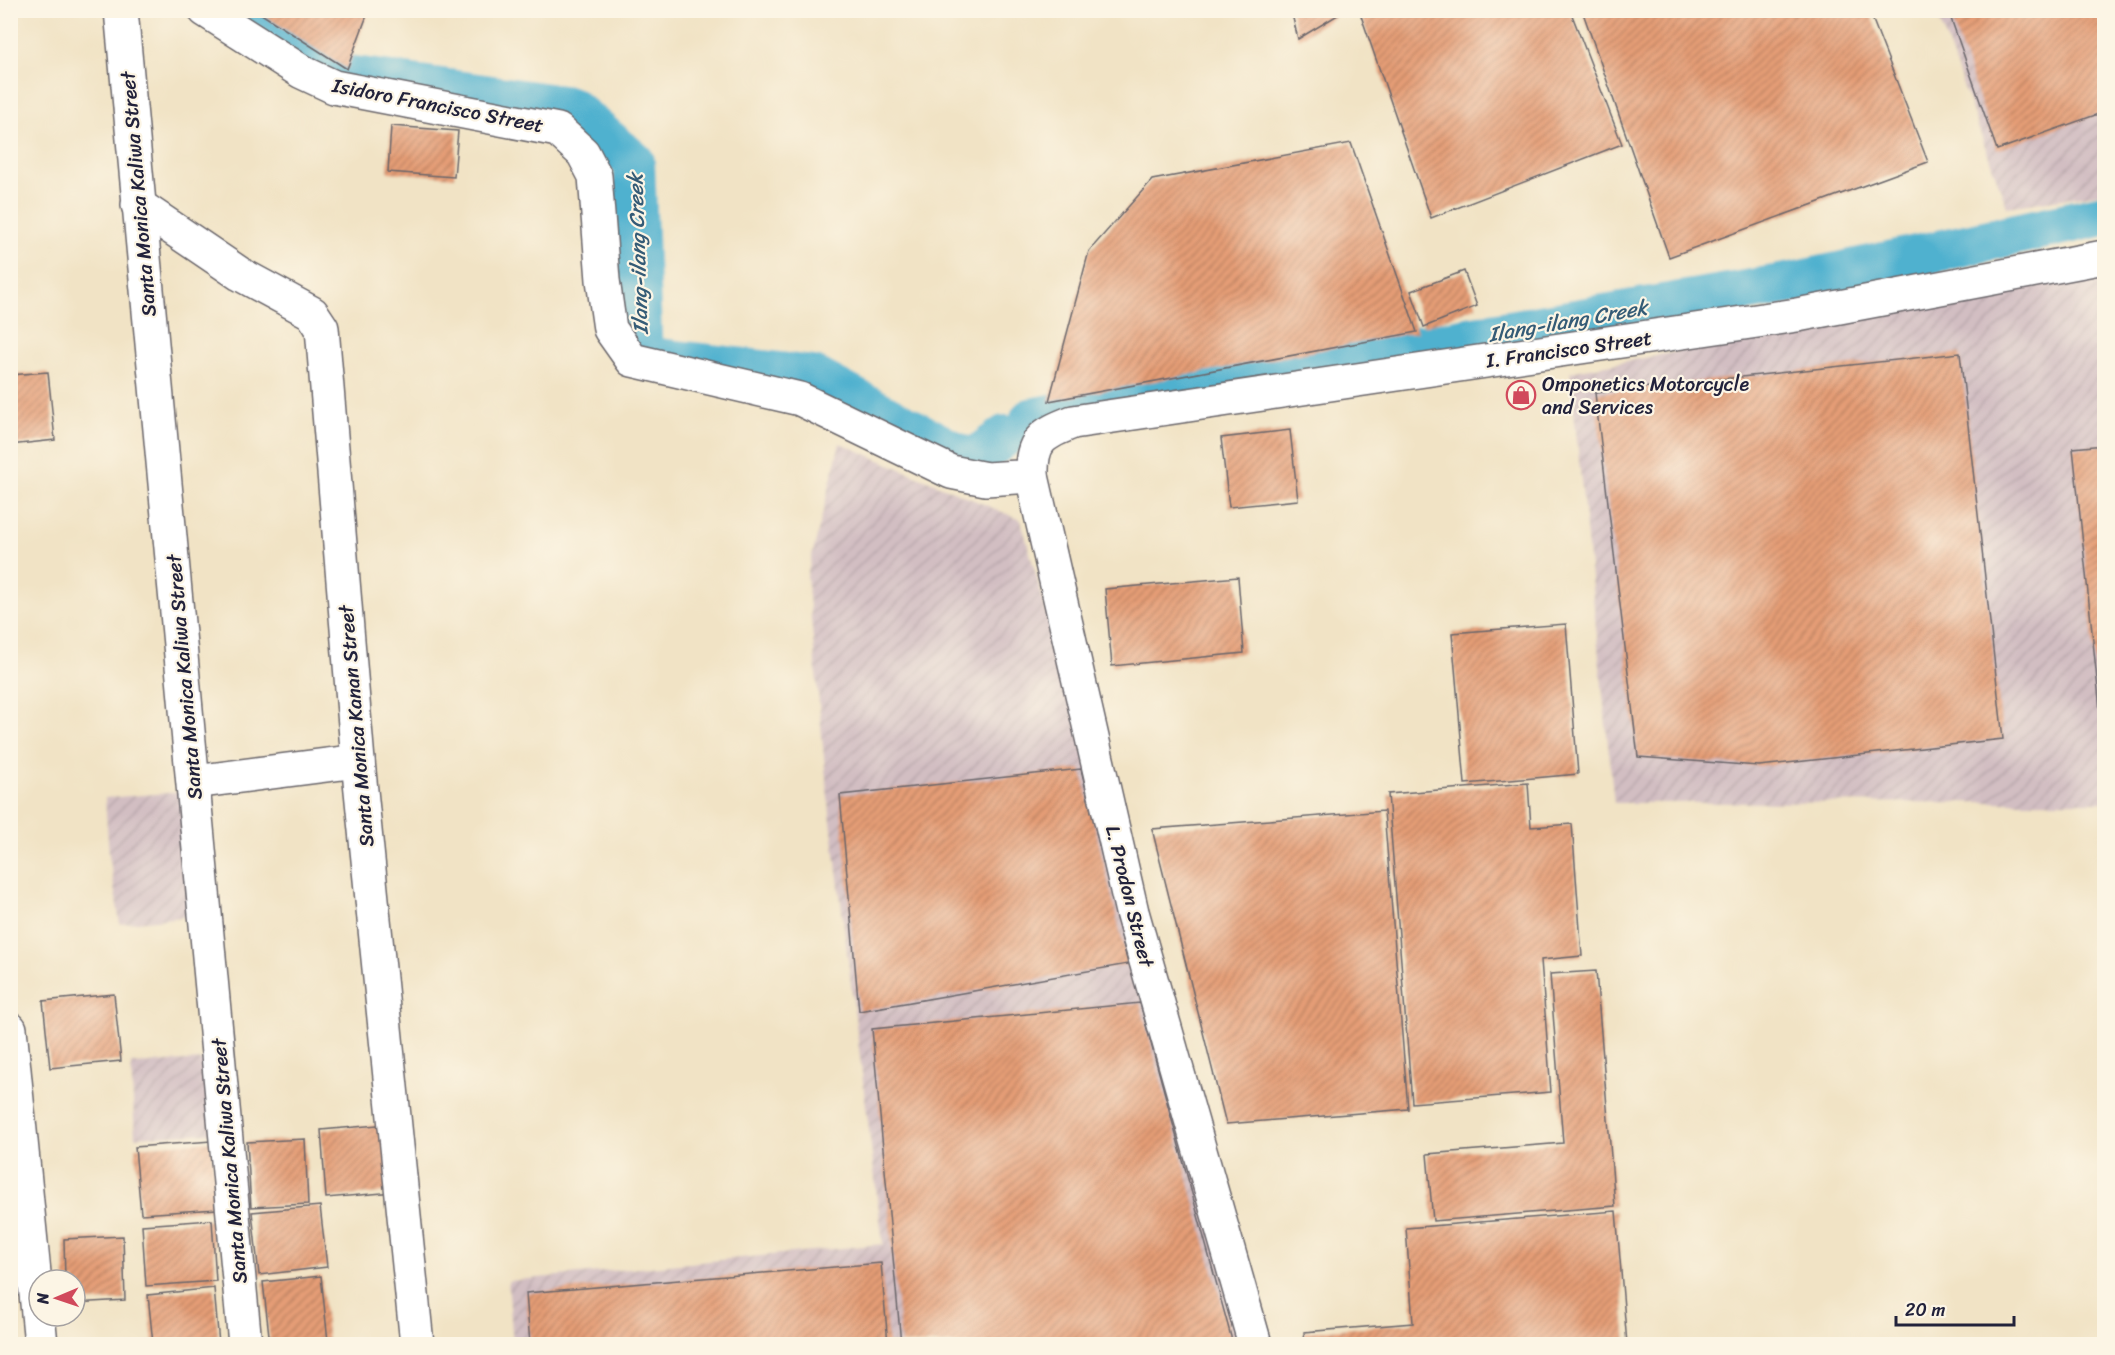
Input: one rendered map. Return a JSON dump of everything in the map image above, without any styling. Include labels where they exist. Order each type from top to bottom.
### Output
[{"type":"street","name":"Santa Monica Kaliwa Street","points":[[121,10],[246,1344]]},
{"type":"street","name":"Isidoro Francisco Street","points":[[205,10],[302,72],[334,87],[558,130],[583,153],[595,176],[603,280],[610,329],[632,360],[800,399],[951,472],[986,479],[1032,476]]},
{"type":"street","name":"Santa Monica Kanan Street","points":[[138,205],[240,273],[312,313],[322,328],[358,761],[417,1344]]},
{"type":"street","name":"I. Francisco Street","points":[[1038,444],[1049,431],[1073,422],[1797,315],[2104,257]]},
{"type":"street","name":"L. Prodon Street","points":[[1038,444],[1031,458],[1032,476],[1132,912],[1255,1344]]},
{"type":"street","points":[[194,782],[358,761]]},
{"type":"street","points":[[10,1029],[41,1344]]},
{"type":"shaded area","points":[[1936,11],[2104,11],[2104,193],[2007,207]]},
{"type":"shaded area","points":[[2104,270],[2104,802],[1614,803],[1570,372]]},
{"type":"shaded area","points":[[840,443],[1021,520],[1246,1344],[513,1344],[508,1281],[883,1244],[827,789],[807,576]]},
{"type":"shaded area","points":[[180,792],[199,915],[120,924],[109,855],[105,798]]},
{"type":"shaded area","points":[[204,1060],[211,1133],[135,1137],[131,1064]]},
{"type":"building","points":[[255,10],[369,10],[347,69]]},
{"type":"building","points":[[1291,10],[1346,10],[1298,39]]},
{"type":"building","points":[[1359,10],[1570,10],[1622,144],[1431,218]]},
{"type":"building","points":[[1582,10],[1869,10],[1928,162],[1669,257]]},
{"type":"building","points":[[1948,10],[2104,10],[2104,112],[1997,150]]},
{"type":"building","points":[[391,126],[458,131],[454,177],[388,172]]},
{"type":"building","points":[[1351,143],[1417,332],[1049,401],[1089,251],[1152,180]]},
{"type":"building","points":[[1464,271],[1477,306],[1424,327],[1411,291]]},
{"type":"building","points":[[1960,353],[2003,739],[1759,766],[1638,757],[1595,393]]},
{"type":"building","points":[[48,372],[55,440],[10,445],[10,375]]},
{"type":"building","points":[[1290,430],[1298,500],[1229,507],[1221,438]]},
{"type":"building","points":[[2104,445],[2104,738],[2103,738],[2073,448]]},
{"type":"building","points":[[1238,577],[1244,653],[1112,666],[1105,589]]},
{"type":"building","points":[[1566,624],[1578,774],[1465,784],[1452,633]]},
{"type":"building","points":[[1081,769],[1128,964],[859,1011],[840,795]]},
{"type":"building","points":[[1528,783],[1531,827],[1572,824],[1582,956],[1541,960],[1551,1092],[1412,1103],[1388,794]]},
{"type":"building","points":[[1384,811],[1408,1109],[1226,1124],[1152,829]]},
{"type":"building","points":[[1596,971],[1615,1206],[1433,1221],[1427,1154],[1563,1143],[1550,974]]},
{"type":"building","points":[[114,994],[121,1061],[50,1068],[43,1001]]},
{"type":"building","points":[[1140,1003],[1233,1344],[901,1344],[872,1029]]},
{"type":"building","points":[[389,1124],[394,1192],[326,1198],[321,1130]]},
{"type":"building","points":[[305,1139],[308,1204],[251,1207],[247,1142]]},
{"type":"building","points":[[211,1141],[217,1209],[141,1214],[135,1147]]},
{"type":"building","points":[[320,1206],[327,1267],[259,1275],[252,1212]]},
{"type":"building","points":[[1616,1211],[1627,1344],[1305,1344],[1304,1332],[1413,1323],[1406,1228]]},
{"type":"building","points":[[212,1220],[216,1281],[146,1286],[142,1225]]},
{"type":"building","points":[[123,1236],[125,1300],[87,1302],[87,1268],[65,1268],[64,1239]]},
{"type":"building","points":[[881,1263],[888,1344],[530,1344],[526,1293]]},
{"type":"building","points":[[321,1276],[328,1341],[270,1344],[263,1282]]},
{"type":"building","points":[[214,1288],[219,1344],[153,1344],[148,1295]]},
{"type":"building","points":[[379,1338],[379,1344],[339,1344],[339,1342]]},
{"type":"waterway","name":"Ilang-ilang Creek","points":[[234,10],[341,75],[570,107],[634,162],[642,357],[814,377],[971,461],[1005,436]]},
{"type":"waterway","name":"Ilang-ilang Creek","points":[[1031,419],[1340,360],[1792,283],[2104,215]]},
{"type":"place","name":"Omponetics Motorcycle and Services","points":[[1521,395]]}]
